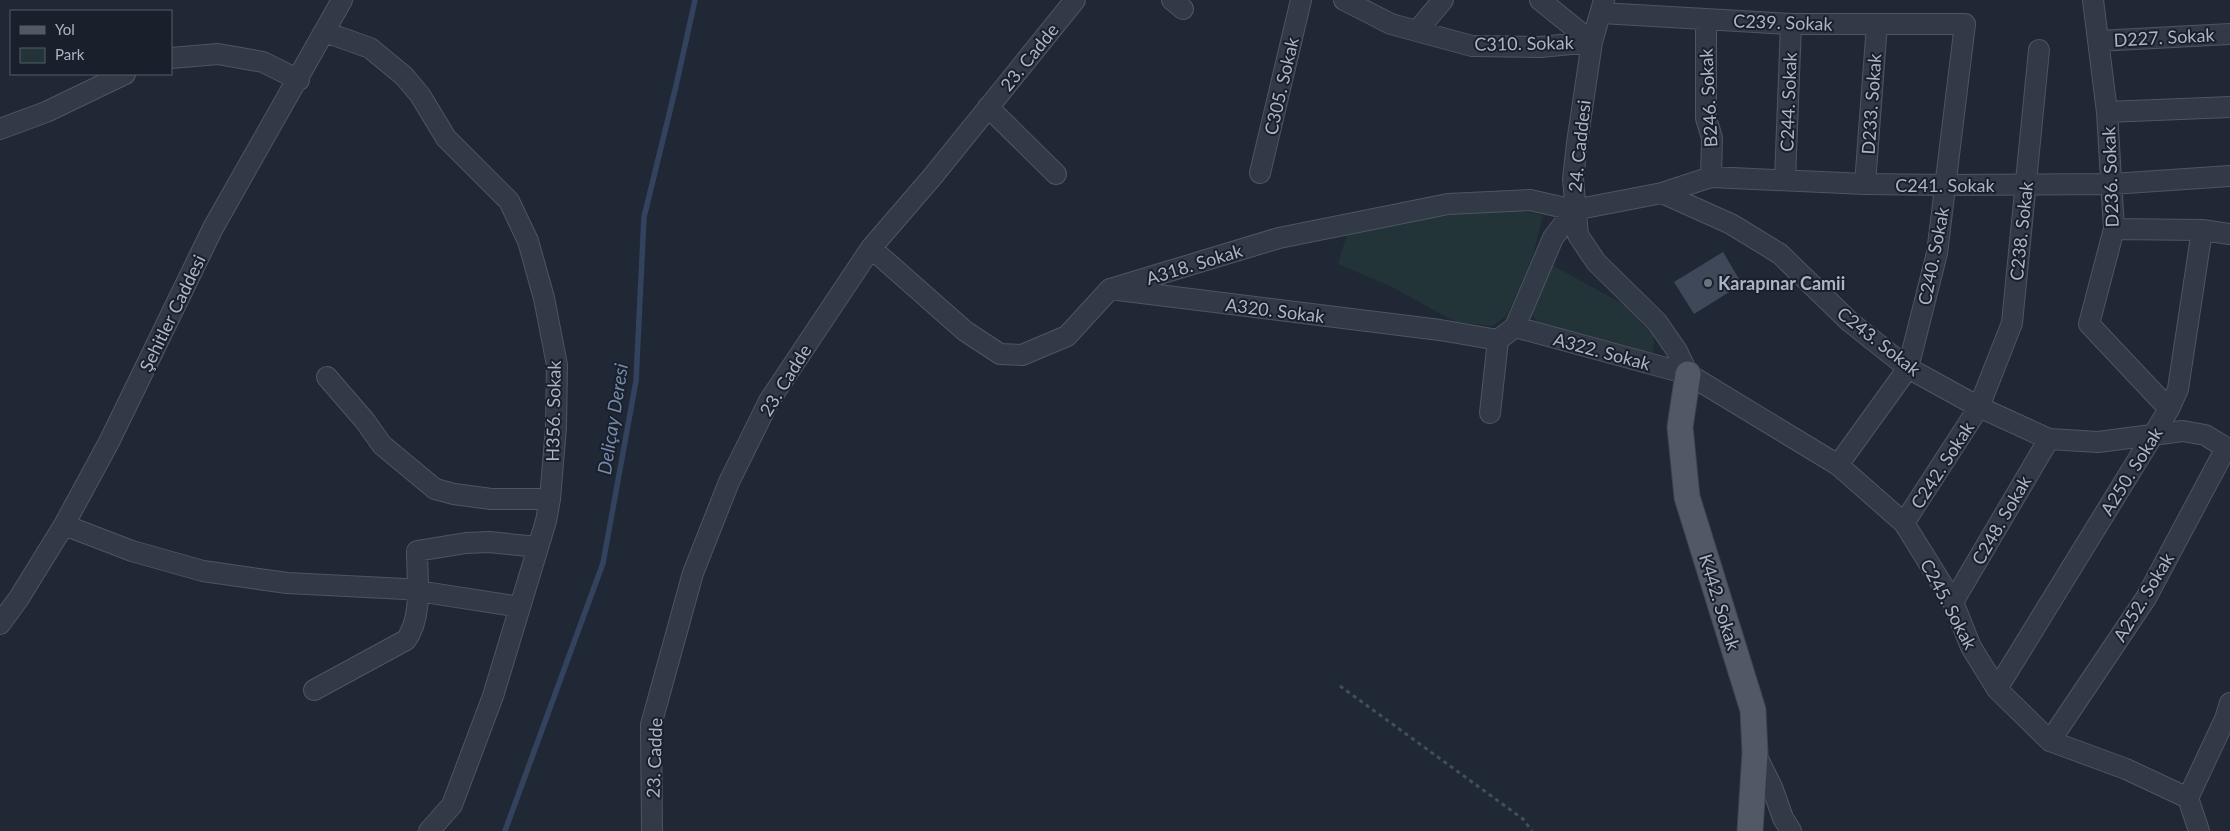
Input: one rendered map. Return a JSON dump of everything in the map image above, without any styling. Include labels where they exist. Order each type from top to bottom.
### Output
[{"type":"main road","name":"K442. Sokak","points":[[1688,374],[1680,427],[1687,497],[1753,710],[1756,753],[1750,831]]},
{"type":"street","name":"Şehitler Caddesi","points":[[0,624],[19,598],[64,525],[109,442],[213,228],[342,0]]},
{"type":"street","name":"23. Cadde","points":[[652,831],[651,725],[693,573],[729,482],[769,401],[871,248],[933,176],[1075,0]]},
{"type":"street","name":"C305. Sokak","points":[[1260,172],[1301,0]]},
{"type":"street","name":"C310. Sokak","points":[[1344,0],[1391,24],[1472,46],[1540,47],[1592,42]]},
{"type":"street","points":[[1417,31],[1442,0]]},
{"type":"street","points":[[1540,0],[1592,42]]},
{"type":"street","name":"D236. Sokak","points":[[2093,0],[2107,112],[2114,230],[2089,324],[2169,409]]},
{"type":"street","name":"24. Caddesi","points":[[1603,6],[1592,42],[1573,179],[1574,210],[1578,235],[1596,262],[1657,322],[1677,351],[1688,374]]},
{"type":"street","name":"C239. Sokak","points":[[1603,6],[1706,20],[1791,24],[1965,24]]},
{"type":"street","name":"B246. Sokak","points":[[1706,20],[1706,118],[1712,138],[1711,177]]},
{"type":"street","name":"C244. Sokak","points":[[1785,180],[1791,24]]},
{"type":"street","name":"D233. Sokak","points":[[1865,184],[1877,24]]},
{"type":"street","name":"C240. Sokak","points":[[1838,465],[1908,368],[1937,253],[1965,24]]},
{"type":"street","name":"H356. Sokak","points":[[324,32],[370,48],[404,76],[420,95],[446,138],[509,201],[528,241],[544,298],[557,365],[556,427],[550,499],[546,521],[493,696],[452,805],[430,831]]},
{"type":"street","name":"D227. Sokak","points":[[2098,41],[2230,34]]},
{"type":"street","name":"C238. Sokak","points":[[1979,407],[2012,323],[2039,50]]},
{"type":"street","points":[[172,58],[218,54],[263,62],[298,80]]},
{"type":"street","points":[[0,129],[10,127],[46,112],[122,75]]},
{"type":"street","points":[[988,107],[1056,174]]},
{"type":"street","points":[[2107,112],[2230,107]]},
{"type":"street","name":"C241. Sokak","points":[[1662,193],[1711,177],[1865,184],[2026,185],[2112,184],[2230,176]]},
{"type":"street","points":[[1490,413],[1498,340],[1515,327],[1553,238],[1574,210],[1662,193]]},
{"type":"street","name":"C243. Sokak","points":[[1662,193],[1730,224],[1780,254],[1850,322],[1908,368],[1979,407],[2049,439],[2098,442],[2183,431],[2205,435],[2228,449]]},
{"type":"street","name":"A318. Sokak","points":[[1110,289],[1279,238],[1448,204],[1530,200],[1574,210]]},
{"type":"street","points":[[2114,230],[2202,230],[2230,234]]},
{"type":"street","name":"A250. Sokak","points":[[1997,689],[2153,436],[2178,389],[2202,230]]},
{"type":"street","points":[[871,248],[965,331],[1000,354],[1022,355],[1067,336],[1110,289]]},
{"type":"street","name":"A320. Sokak","points":[[1110,289],[1440,330],[1498,340]]},
{"type":"street","name":"A322. Sokak","points":[[1515,327],[1688,374]]},
{"type":"street","name":"C245. Sokak","points":[[1688,374],[1838,465],[1904,523],[1953,602],[1971,647],[1997,689],[2050,741],[2126,769],[2188,798]]},
{"type":"street","points":[[327,377],[382,444],[435,489],[454,494],[491,499],[550,499]]},
{"type":"street","name":"C242. Sokak","points":[[1904,523],[1979,407]]},
{"type":"street","name":"C248. Sokak","points":[[1953,602],[2049,439]]},
{"type":"street","name":"A252. Sokak","points":[[2050,741],[2146,598],[2228,449]]},
{"type":"street","points":[[64,525],[132,551],[203,571],[286,583],[417,591],[520,607]]},
{"type":"street","points":[[314,690],[406,640],[412,632],[416,618],[417,551],[466,543],[489,542],[538,547]]},
{"type":"street","points":[[2200,831],[2188,798],[2225,719],[2230,702]]},
{"type":"street","points":[[1756,753],[1772,787],[1782,818],[1791,831]]},
{"type":"path","points":[[1340,686],[1523,819],[1532,831]]},
{"type":"green space","points":[[1503,207],[1543,215],[1533,255],[1508,314],[1493,326],[1456,322],[1390,286],[1338,264],[1347,234],[1407,222]]},
{"type":"green space","points":[[1552,265],[1625,305],[1654,336],[1653,355],[1539,323],[1532,315]]},
{"type":"building","name":"Karapınar Camii","points":[[1723,252],[1742,284],[1694,314],[1674,282]]},
{"type":"waterway","name":"Deliçay Deresi","points":[[505,831],[603,563],[636,381],[644,217],[695,0]]},
{"type":"place","name":"Karapınar Camii","points":[[1708,283]]}]
